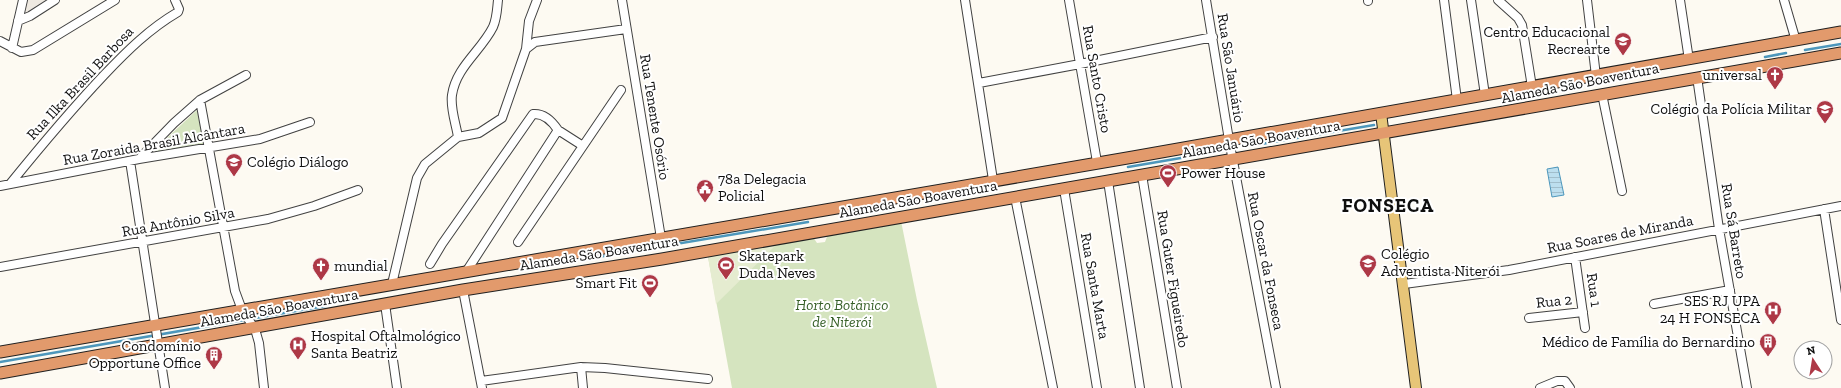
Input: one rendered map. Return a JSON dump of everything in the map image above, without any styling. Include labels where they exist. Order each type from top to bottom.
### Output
[{"type":"highway","name":"Alameda São Boaventura","points":[[0,352],[155,325],[244,313],[392,284],[1689,60],[1841,32]]},
{"type":"highway","name":"Alameda São Boaventura","points":[[0,373],[158,345],[253,326],[463,290],[662,259],[1384,133],[1525,110],[1602,94],[1841,53]]},
{"type":"main road","points":[[1382,113],[1416,388]]},
{"type":"street","points":[[12,48],[24,0]]},
{"type":"street","points":[[18,21],[30,16],[55,0]]},
{"type":"street","points":[[0,41],[21,52],[33,50],[115,0]]},
{"type":"street","name":"Rua Ilka Brasil Barbosa","points":[[10,184],[93,87],[137,41],[179,10],[175,0]]},
{"type":"street","points":[[458,137],[452,94],[461,71],[493,26],[497,13],[498,0]]},
{"type":"street","points":[[392,284],[420,171],[425,164],[458,137],[479,134],[502,118],[526,49],[529,21],[537,0]]},
{"type":"street","name":"Rua Tenente Osório","points":[[622,0],[661,238]]},
{"type":"street","points":[[965,0],[979,82],[993,180]]},
{"type":"street","name":"Rua Santo Cristo","points":[[1069,0],[1098,162]]},
{"type":"street","name":"Rua São Januário","points":[[1206,0],[1229,140]]},
{"type":"street","points":[[1444,0],[1457,100]]},
{"type":"street","points":[[1470,0],[1485,95]]},
{"type":"street","points":[[1498,0],[1518,18],[1522,25],[1532,87]]},
{"type":"street","points":[[1587,0],[1596,76]]},
{"type":"street","points":[[1680,0],[1689,60]]},
{"type":"street","points":[[1784,0],[1796,41]]},
{"type":"street","points":[[526,49],[538,40],[626,29]]},
{"type":"street","points":[[979,82],[1080,64],[1213,37]]},
{"type":"street","points":[[139,159],[174,123],[200,100],[246,75]]},
{"type":"street","name":"Rua Sá Barreto","points":[[1696,78],[1719,229],[1747,388]]},
{"type":"street","points":[[518,242],[621,90]]},
{"type":"street","points":[[1602,94],[1622,191]]},
{"type":"street","points":[[200,100],[235,291],[244,313],[253,326],[264,388]]},
{"type":"street","points":[[430,264],[442,244],[533,114],[540,114],[552,121],[558,130],[583,146]]},
{"type":"street","name":"Rua Zoraida Brasil Alcântara","points":[[0,186],[139,159],[260,139],[310,122]]},
{"type":"street","points":[[466,272],[558,130]]},
{"type":"street","name":"Rua Oscar da Fonseca","points":[[1229,140],[1276,388]]},
{"type":"street","points":[[130,161],[165,388]]},
{"type":"street","name":"Rua Guter Figueiredo","points":[[1142,175],[1177,388]]},
{"type":"street","points":[[1108,182],[1140,388]]},
{"type":"street","name":"Rua Santa Marta","points":[[1064,189],[1098,388]]},
{"type":"street","name":"Rua Antônio Silva","points":[[0,267],[223,228],[288,214],[358,190]]},
{"type":"street","points":[[1015,198],[1053,388]]},
{"type":"street","name":"Rua Soares de Miranda","points":[[1404,284],[1509,270],[1841,206]]},
{"type":"street","points":[[1824,209],[1841,320]]},
{"type":"street","name":"Rua 1","points":[[1575,257],[1585,328]]},
{"type":"street","points":[[463,290],[482,385],[581,368],[605,368],[708,379]]},
{"type":"street","points":[[1654,304],[1730,290]]},
{"type":"street","points":[[385,304],[397,388]]},
{"type":"street","name":"Rua 2","points":[[1529,318],[1583,312]]},
{"type":"street","points":[[581,368],[584,388]]},
{"type":"street","points":[[1540,388],[1561,380],[1565,381],[1570,388]]},
{"type":"green space","points":[[197,110],[204,145],[152,152]]},
{"type":"green space","name":"Horto Botânico de Niterói","points":[[901,221],[937,388],[732,388],[708,257],[813,237],[817,243],[825,242],[828,234]]},
{"type":"green space","name":"Skatepark Duda Neves","points":[[778,243],[716,304],[708,257]]},
{"type":"shaded area","points":[[27,0],[48,0],[27,14],[23,7]]},
{"type":"water","points":[[1558,167],[1564,195],[1552,197],[1547,169]]},
{"type":"waterway","points":[[1805,50],[1841,44]]},
{"type":"waterway","points":[[1765,57],[1786,53]]},
{"type":"waterway","points":[[1255,145],[1374,125]]},
{"type":"waterway","points":[[1128,167],[1222,151]]},
{"type":"waterway","points":[[598,257],[808,222]]},
{"type":"waterway","points":[[0,362],[325,306]]},
{"type":"place","name":"Centro Educacional Recrearte","points":[[1623,56]]},
{"type":"place","name":"universal","points":[[1775,90]]},
{"type":"place","name":"Colégio da Polícia Militar","points":[[1825,124]]},
{"type":"place","name":"Colégio Diálogo","points":[[234,177]]},
{"type":"place","name":"Power House","points":[[1168,188]]},
{"type":"place","name":"78a Delegacia Policial","points":[[705,203]]},
{"type":"place","name":"Colégio Adventista Niterói","points":[[1368,278]]},
{"type":"place","name":"Skatepark Duda Neves","points":[[726,280]]},
{"type":"place","name":"mundial","points":[[321,281]]},
{"type":"place","name":"Smart Fit","points":[[650,298]]},
{"type":"place","name":"SES RJ UPA 24 H FONSECA","points":[[1773,325]]},
{"type":"place","name":"Médico de Família do Bernardino","points":[[1768,357]]},
{"type":"place","name":"Hospital Oftalmológico Santa Beatriz","points":[[298,360]]},
{"type":"place","name":"Condomínio Opportune Office","points":[[214,370]]},
{"type":"district","name":"FONSECA","points":[[1388,205]]}]
